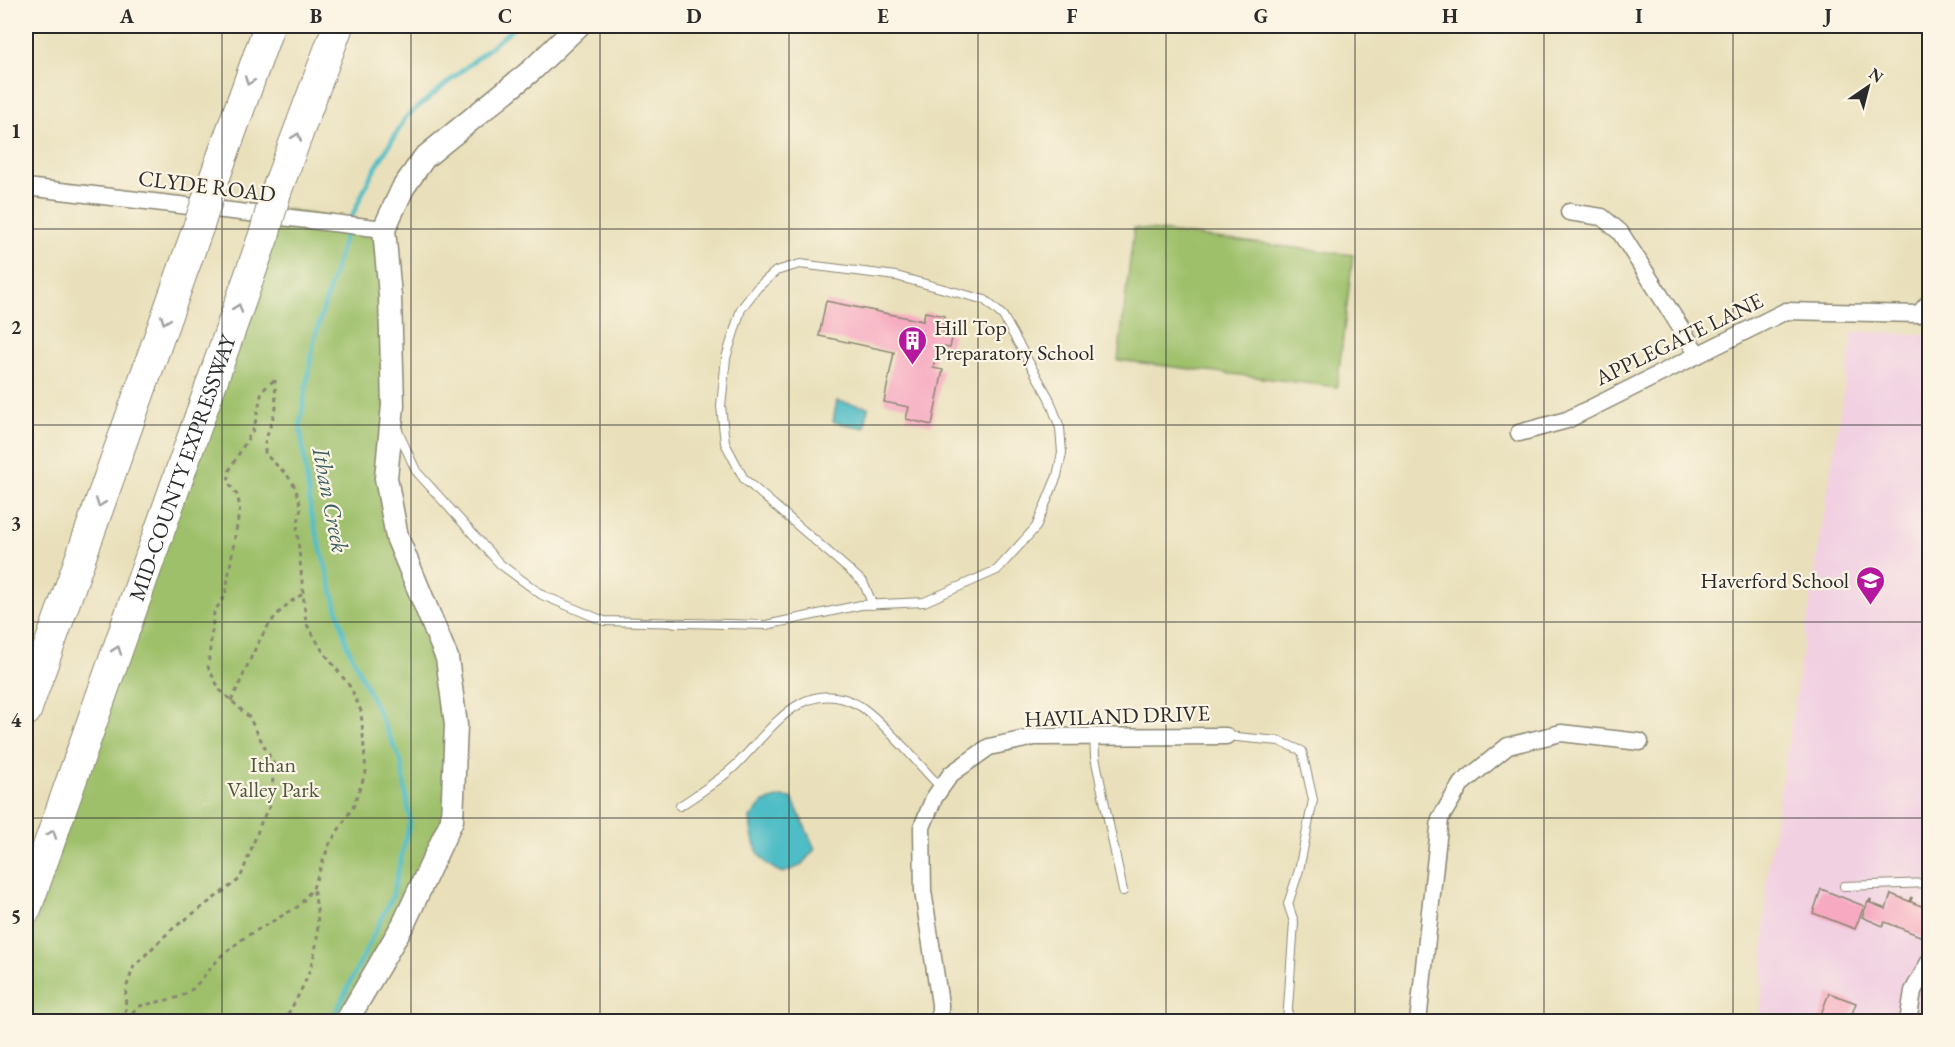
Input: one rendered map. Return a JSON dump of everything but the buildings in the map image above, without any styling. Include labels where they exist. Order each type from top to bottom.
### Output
[{"type":"highway","points":[[26,711],[269,26]]},
{"type":"highway","name":"MID-COUNTY EXPRESSWAY","points":[[26,909],[265,232],[276,192],[338,26]]},
{"type":"street","points":[[346,1022],[404,923],[453,820],[456,725],[447,658],[397,537],[386,478],[392,417],[390,296],[384,230],[403,188],[424,158],[532,70],[578,26]]},
{"type":"street","name":"CLYDE ROAD","points":[[26,187],[384,230]]},
{"type":"street","points":[[1569,212],[1602,217],[1620,232],[1698,355]]},
{"type":"street","name":"APPLEGATE LANE","points":[[1518,433],[1567,420],[1786,311],[1919,314],[1929,301]]},
{"type":"street","points":[[1418,1022],[1440,819],[1461,784],[1508,746],[1561,733],[1640,742]]},
{"type":"street","name":"HAVILAND DRIVE","points":[[940,1022],[941,1008],[923,891],[922,827],[941,788],[951,774],[989,747],[1035,737],[1226,736]]},
{"type":"street","points":[[1908,1022],[1913,992],[1929,960]]},
{"type":"lane","points":[[392,417],[416,471],[500,564],[542,595],[604,621],[766,625],[873,605],[924,602],[997,570],[1036,527],[1057,476],[1062,453],[1060,428],[1049,398],[1003,315],[985,300],[896,276],[800,264],[776,271],[756,288],[741,309],[726,358],[721,406],[725,443],[744,479],[863,582],[873,605]]},
{"type":"lane","points":[[680,806],[731,769],[779,717],[791,708],[804,702],[834,697],[862,707],[941,788]]},
{"type":"lane","points":[[1094,735],[1095,757],[1123,891]]},
{"type":"lane","points":[[1226,736],[1279,741],[1302,751],[1313,800],[1299,870],[1287,904],[1294,922],[1287,1022]]},
{"type":"lane","points":[[1844,886],[1929,884]]},
{"type":"path","points":[[275,380],[276,408],[265,442],[265,454],[287,475],[295,487],[300,507],[297,530],[306,623],[351,688],[362,711],[366,772],[353,807],[329,845],[313,888],[299,906],[245,937],[221,956],[194,988],[180,997],[140,1006],[125,1020],[126,988],[134,966],[171,930],[240,879],[262,820],[271,804],[274,765],[249,717],[220,690],[208,667],[214,612],[225,596],[240,507],[237,495],[228,482],[230,469],[254,428],[262,391],[275,380]]},
{"type":"path","points":[[231,700],[253,648],[264,631],[287,602],[303,594]]},
{"type":"path","points":[[283,1022],[310,973],[318,939],[318,907],[313,888]]},
{"type":"shaded area","name":"Haverford School","points":[[1853,331],[1929,335],[1929,1021],[1760,1022],[1767,875]]},
{"type":"green space","name":"Ithan Valley Park","points":[[271,206],[384,229],[386,478],[447,658],[452,820],[345,1021],[26,1022],[26,950]]},
{"type":"green space","points":[[1134,228],[1353,255],[1337,387],[1118,360]]},
{"type":"water","points":[[837,401],[868,407],[865,428],[833,422]]},
{"type":"water","points":[[782,797],[792,798],[815,849],[800,866],[783,873],[767,864],[758,852],[752,836],[750,818],[764,802]]},
{"type":"waterway","name":"Ithan Creek","points":[[350,221],[369,179],[406,117],[516,26]]},
{"type":"waterway","name":"Ithan Creek","points":[[331,1022],[392,897],[410,821],[401,761],[347,645],[311,513],[300,424],[314,340],[347,229]]},
{"type":"place","name":"Hill Top Preparatory School","points":[[913,366]]},
{"type":"place","name":"Haverford School","points":[[1870,606]]}]
